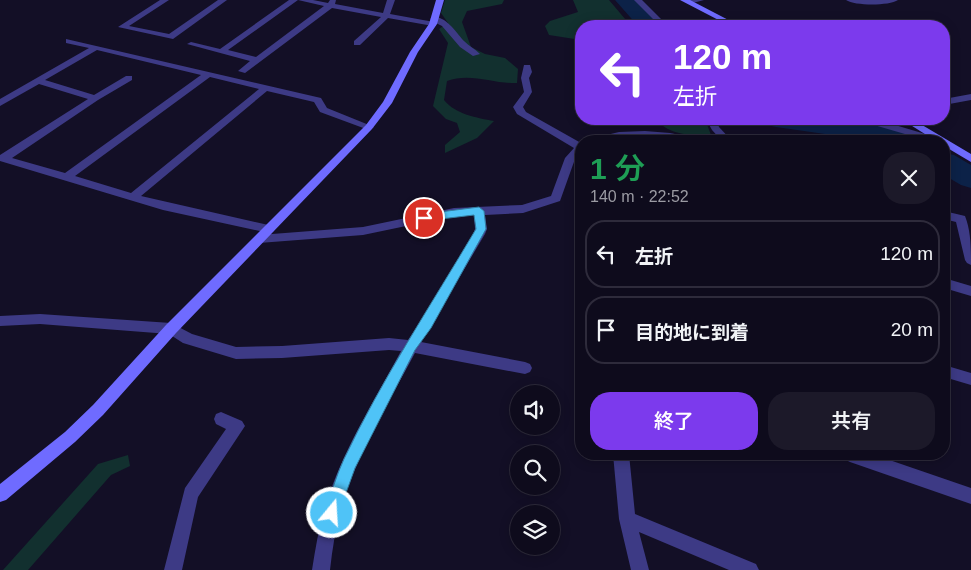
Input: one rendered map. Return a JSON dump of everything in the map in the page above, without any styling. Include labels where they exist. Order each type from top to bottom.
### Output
[{"type":"street","points":[[165,0],[122,27],[170,37],[223,0]]},
{"type":"street","points":[[222,51],[294,0]]},
{"type":"street","points":[[301,0],[332,3],[384,15],[445,24],[463,46],[476,54]]},
{"type":"street","points":[[356,43],[384,20],[384,15],[391,0]]},
{"type":"street","points":[[0,494],[70,437],[98,410],[172,329],[369,128],[387,103],[414,52],[434,21],[440,0]]},
{"type":"street","points":[[638,0],[658,20]]},
{"type":"street","points":[[686,1],[700,0]]},
{"type":"street","points":[[850,0],[869,2],[894,0]]},
{"type":"street","points":[[686,1],[724,20]]},
{"type":"street","points":[[242,71],[332,3]]},
{"type":"street","points":[[69,41],[318,100],[323,110],[369,128]]},
{"type":"street","points":[[191,44],[258,60]]},
{"type":"street","points":[[0,103],[95,48]]},
{"type":"street","points":[[527,67],[528,72],[525,78],[528,92],[518,107],[522,114],[575,143]]},
{"type":"street","points":[[67,177],[207,75]]},
{"type":"street","points":[[2,158],[129,78]]},
{"type":"street","points":[[38,81],[95,98]]},
{"type":"street","points":[[133,197],[265,88]]},
{"type":"street","points":[[950,101],[971,97]]},
{"type":"street","points":[[885,125],[919,135]]},
{"type":"street","points":[[916,125],[932,135]]},
{"type":"street","points":[[623,135],[657,133],[667,135]]},
{"type":"street","points":[[950,146],[971,159]]},
{"type":"street","points":[[259,239],[363,231],[439,215],[524,209],[556,198],[570,158],[575,152]]},
{"type":"street","points":[[2,158],[163,206],[269,229]]},
{"type":"street","points":[[322,570],[326,530],[349,465],[411,346],[426,325],[479,234],[481,229],[479,211]]},
{"type":"street","points":[[950,216],[962,219],[971,260]]},
{"type":"street","points":[[950,285],[971,291]]},
{"type":"street","points":[[0,321],[40,319],[172,329],[188,340],[236,353],[282,352],[389,344],[411,346],[525,368]]},
{"type":"street","points":[[950,373],[971,379]]},
{"type":"street","points":[[173,570],[191,494],[237,426],[221,419]]},
{"type":"street","points":[[622,460],[627,519],[640,570]]},
{"type":"street","points":[[867,460],[971,496]]},
{"type":"street","points":[[627,519],[750,570]]},
{"type":"green space","points":[[445,0],[504,0],[502,4],[467,11],[462,22],[471,47],[485,54],[505,58],[518,69],[517,83],[473,78],[447,81],[444,100],[449,105],[467,115],[494,121],[477,138],[445,153],[445,145],[460,132],[457,123],[446,119],[433,106],[448,43],[439,29],[448,23],[441,13]]},
{"type":"green space","points":[[573,0],[609,0],[626,20],[575,20],[575,39],[549,35],[545,26],[550,21],[578,12]]},
{"type":"green space","points":[[662,125],[707,125],[711,135],[689,135]]},
{"type":"green space","points":[[128,455],[130,466],[111,475],[28,570],[3,570],[98,464]]},
{"type":"waterway","points":[[625,0],[644,20]]},
{"type":"waterway","points":[[818,125],[885,135]]},
{"type":"waterway","points":[[950,166],[971,178]]},
{"type":"route","points":[[332,513],[349,465],[411,346],[426,325],[481,229],[479,211],[454,212],[424,218]]}]
